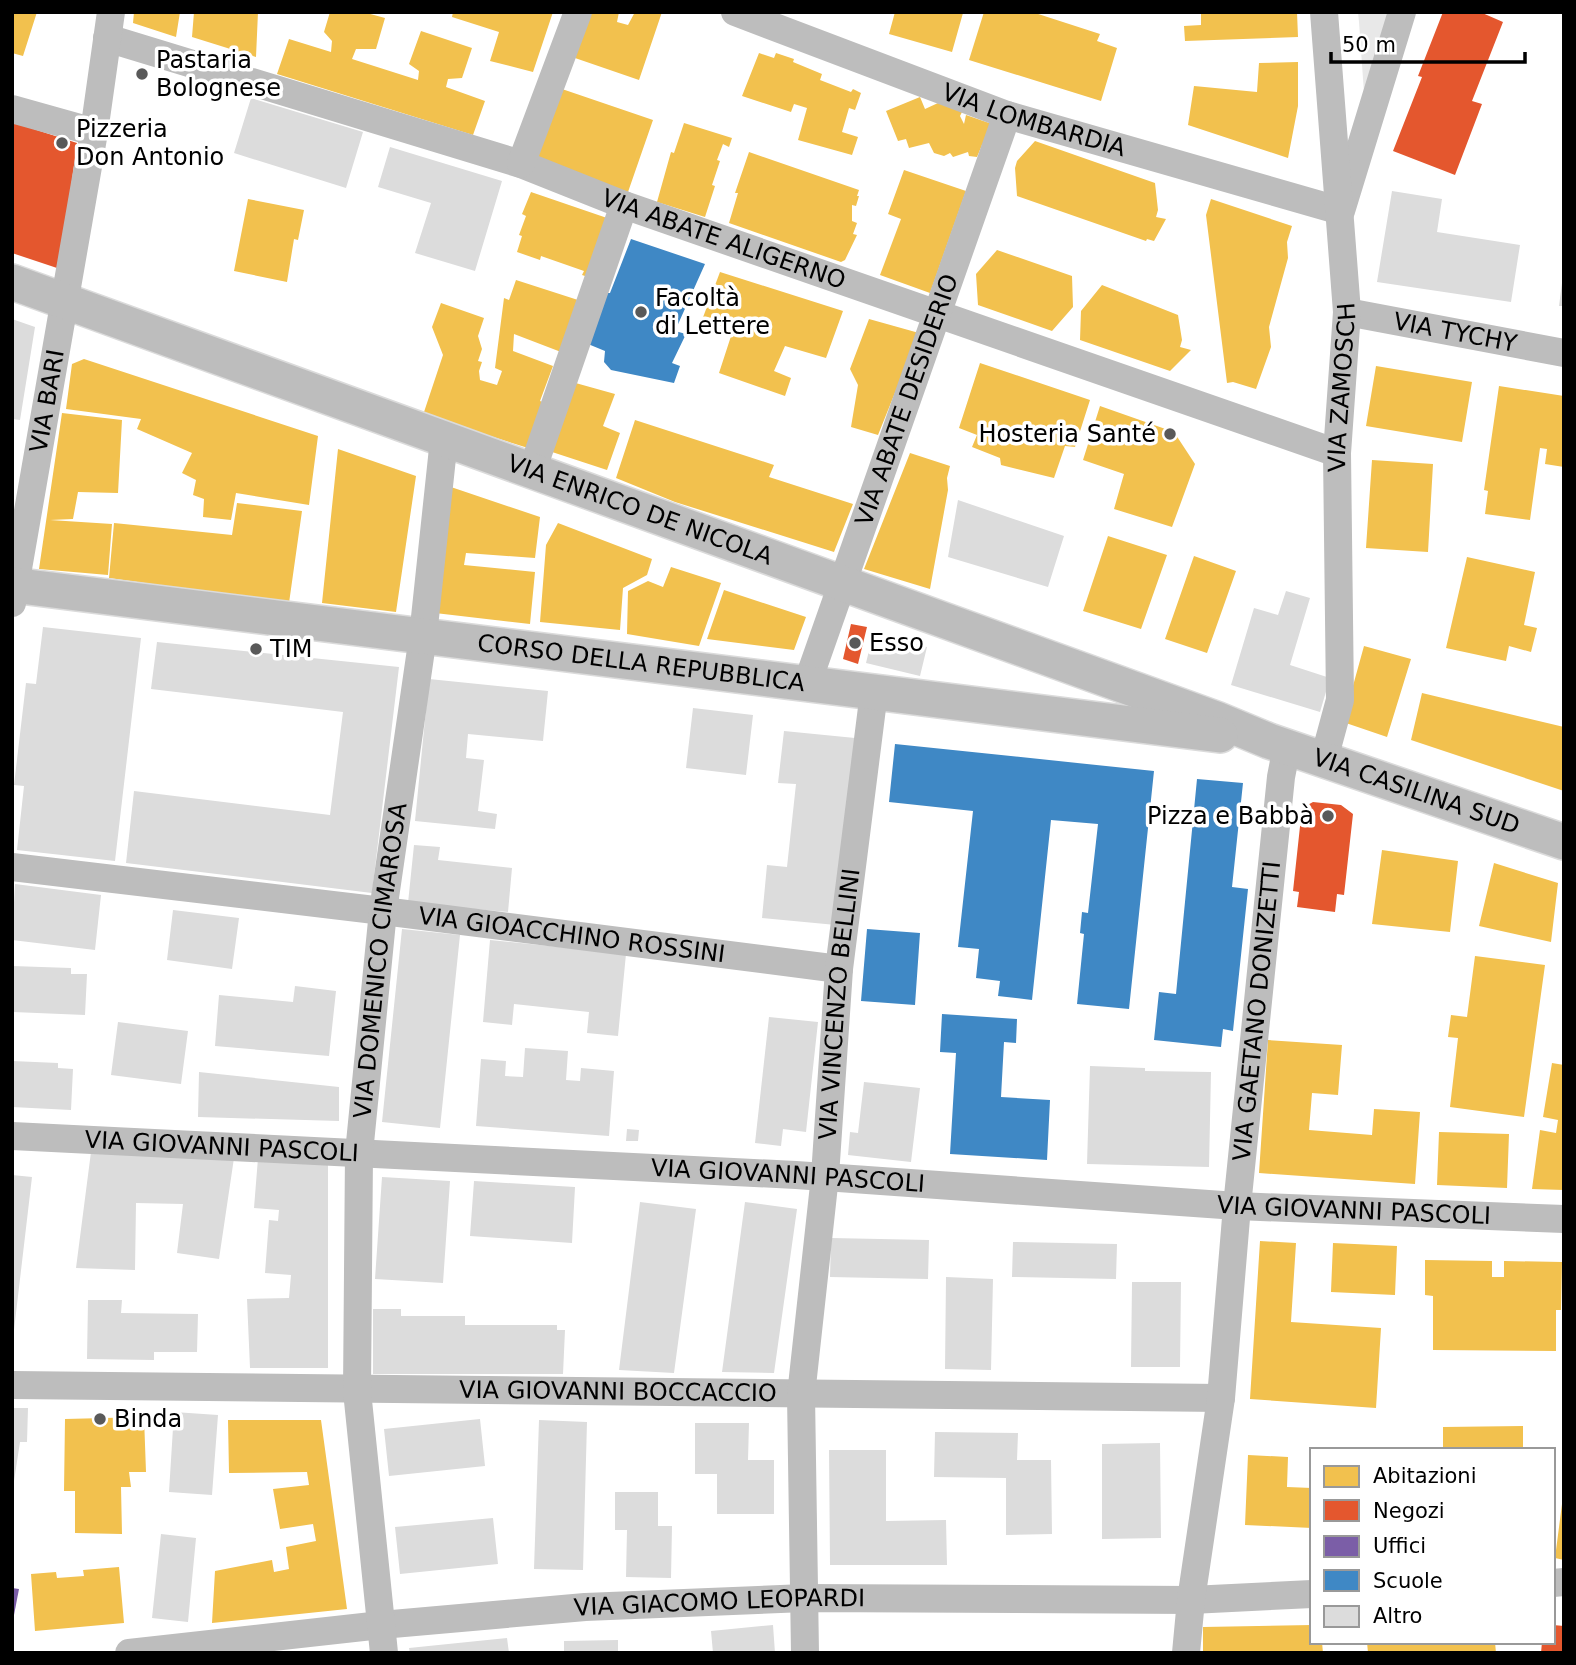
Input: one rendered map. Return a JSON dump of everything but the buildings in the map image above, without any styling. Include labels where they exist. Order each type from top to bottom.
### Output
[{"type":"main road","name":"VIA ENRICO DE NICOLA","points":[[12,282],[1278,743]]},
{"type":"main road","name":"CORSO DELLA REPUBBLICA","points":[[13,591],[423,636],[1278,743]]},
{"type":"main road","points":[[1103,721],[1111,681]]},
{"type":"main road","name":"VIA CASILINA SUD","points":[[1278,743],[1564,842]]},
{"type":"street","points":[[522,164],[578,12]]},
{"type":"street","name":"VIA LOMBARDIA","points":[[735,12],[1007,115],[1341,211]]},
{"type":"street","name":"VIA ZAMOSCH","points":[[1324,759],[1340,700],[1337,453],[1347,312],[1325,12]]},
{"type":"street","points":[[1341,211],[1402,12]]},
{"type":"street","name":"VIA ABATE ALIGERNO","points":[[109,25],[522,164],[624,205],[1337,453]]},
{"type":"street","name":"VIA BARI","points":[[13,591],[94,132],[109,25]]},
{"type":"street","points":[[12,109],[94,132]]},
{"type":"street","name":"VIA ABATE DESIDERIO","points":[[807,684],[1007,115]]},
{"type":"street","points":[[532,471],[624,205]]},
{"type":"street","name":"VIA TYCHY","points":[[1347,312],[1564,353]]},
{"type":"street","name":"VIA DOMENICO CIMAROSA","points":[[384,1653],[357,1391],[359,1153],[383,911],[423,636],[444,439]]},
{"type":"street","name":"VIA VINCENZO BELLINI","points":[[805,1653],[801,1395],[825,1176],[839,969],[874,692]]},
{"type":"street","name":"VIA GAETANO DONIZETTI","points":[[1186,1653],[1191,1600],[1221,1398],[1278,743]]},
{"type":"street","name":"VIA GIOACCHINO ROSSINI","points":[[12,867],[839,969]]},
{"type":"street","name":"VIA GIOVANNI PASCOLI","points":[[12,1136],[825,1176],[1237,1206],[1564,1219]]},
{"type":"street","name":"VIA GIOVANNI BOCCACCIO","points":[[12,1385],[357,1391],[1221,1398]]},
{"type":"street","name":"VIA GIACOMO LEOPARDI","points":[[129,1653],[381,1625],[585,1607],[804,1598],[1191,1600],[1310,1594]]},
{"type":"shaded area","points":[[1358,12],[1394,12],[1365,107],[1359,22]]},
{"type":"place","name":"Pastaria Bolognese","points":[[142,74]]},
{"type":"place","name":"Pizzeria Don Antonio","points":[[62,143]]},
{"type":"place","name":"Facoltà di Lettere","points":[[641,312]]},
{"type":"place","name":"Hosteria Santé","points":[[1170,434]]},
{"type":"place","name":"Esso","points":[[855,643]]},
{"type":"place","name":"TIM","points":[[256,649]]},
{"type":"place","name":"Pizza e Babbà","points":[[1328,816]]},
{"type":"place","name":"Binda","points":[[100,1419]]}]
